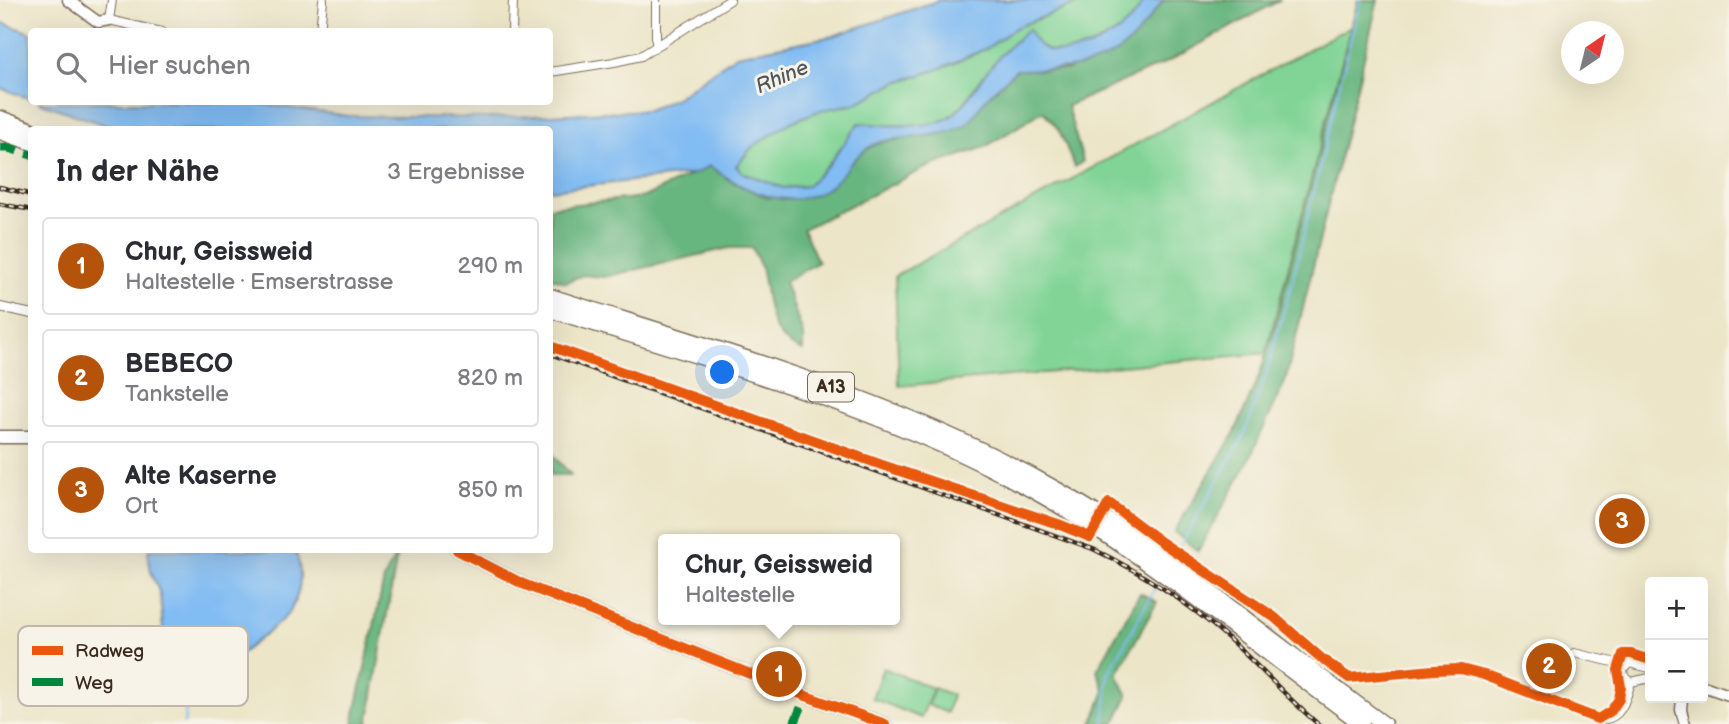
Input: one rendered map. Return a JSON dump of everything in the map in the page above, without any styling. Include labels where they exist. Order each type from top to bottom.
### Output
[{"type":"highway","points":[[0,118],[28,128]]},
{"type":"highway","points":[[0,132],[28,142]]},
{"type":"highway","name":"A13","points":[[553,297],[759,363],[879,405],[993,455],[1167,568],[1384,724]]},
{"type":"highway","name":"A13","points":[[553,311],[746,372],[882,420],[1098,522]]},
{"type":"highway","name":"A13","points":[[1167,568],[1362,724]]},
{"type":"main road","points":[[0,437],[28,437]]},
{"type":"main road","points":[[463,553],[523,584],[806,696],[885,724]]},
{"type":"street","points":[[68,0],[98,22],[109,20],[144,28]]},
{"type":"street","points":[[109,20],[112,0]]},
{"type":"street","points":[[320,28],[323,0]]},
{"type":"street","points":[[512,28],[513,0]]},
{"type":"street","points":[[656,0],[656,46]]},
{"type":"street","points":[[553,72],[641,55],[730,0]]},
{"type":"street","points":[[0,307],[28,313]]},
{"type":"street","points":[[1574,653],[1645,667]]},
{"type":"street","points":[[1626,664],[1623,673],[1631,682]]},
{"type":"street","points":[[1434,670],[1461,669],[1475,672],[1603,720],[1612,718],[1620,711],[1631,682]]},
{"type":"street","points":[[1631,682],[1645,679]]},
{"type":"street","points":[[1708,688],[1729,695]]},
{"type":"street","points":[[1682,703],[1685,724]]},
{"type":"green space","points":[[1087,0],[1145,0],[1133,18],[1118,31],[1090,46],[1075,50],[1047,50],[1036,42],[1029,29],[985,73],[963,105],[949,117],[918,125],[859,123],[828,165],[807,186],[783,188],[743,173],[736,166],[752,147],[791,122],[821,110],[855,104],[897,82],[939,69],[987,48],[1017,27]]},
{"type":"green space","points":[[1164,0],[1280,0],[1169,61],[1067,106],[1083,161],[1075,167],[1059,130],[1043,111],[985,147],[925,168],[803,229],[818,262],[785,282],[803,334],[803,351],[790,345],[781,336],[770,317],[761,268],[752,248],[729,248],[604,277],[583,275],[566,282],[553,278],[553,207],[644,197],[710,166],[732,182],[768,198],[829,187],[860,152],[881,142],[937,134],[967,125],[987,98],[1016,70],[1068,70],[1154,12]]},
{"type":"green space","points":[[1358,0],[1378,0],[1285,382],[1247,464],[1198,551],[1174,532],[1235,432],[1259,376],[1275,325]]},
{"type":"green space","points":[[1351,26],[1266,353],[899,386],[895,276]]},
{"type":"green space","points":[[553,455],[571,475],[553,475]]},
{"type":"green space","points":[[397,553],[368,724],[353,724],[384,579]]},
{"type":"green space","points":[[1140,593],[1157,602],[1117,674],[1128,696],[1114,724],[1092,724],[1105,691],[1097,670]]},
{"type":"green space","points":[[883,668],[933,688],[921,718],[872,698]]},
{"type":"green space","points":[[934,688],[952,695],[947,713],[928,705]]},
{"type":"water","name":"Rhine","points":[[940,0],[1087,0],[1017,27],[987,48],[939,69],[897,82],[855,104],[821,110],[791,122],[752,147],[736,166],[743,173],[783,188],[807,186],[828,165],[859,123],[918,125],[950,117],[997,59],[1029,29],[1036,42],[1047,50],[1076,51],[1119,31],[1131,20],[1145,0],[1164,0],[1135,37],[1117,52],[1104,59],[1076,67],[1016,70],[989,96],[965,125],[945,133],[872,145],[829,187],[799,199],[783,199],[752,191],[710,166],[695,174],[553,190],[553,126],[108,126],[47,105],[269,105],[349,116],[487,118],[648,110],[676,98],[736,55],[833,36]]},
{"type":"water","points":[[0,22],[28,32],[28,98],[0,88]]},
{"type":"water","points":[[148,553],[296,553],[300,573],[297,596],[290,611],[248,648],[248,626],[162,626],[159,593],[151,571]]},
{"type":"waterway","points":[[1173,558],[1243,437],[1266,375],[1292,282],[1360,0]]},
{"type":"waterway","points":[[1104,724],[1108,674],[1159,581]]},
{"type":"waterway","points":[[184,724],[186,706]]},
{"type":"railway","points":[[0,187],[28,194]]},
{"type":"railway","points":[[0,204],[28,209]]},
{"type":"railway","points":[[553,355],[1093,549],[1147,578],[1197,612],[1318,724]]},
{"type":"marked path","points":[[0,148],[28,154]]},
{"type":"marked path","points":[[794,724],[806,696]]},
{"type":"cycle path","points":[[553,347],[1090,537],[1109,503],[1161,542],[1274,617],[1321,658],[1349,678],[1461,669],[1484,675],[1598,719],[1611,711],[1619,699],[1621,687],[1618,670],[1623,654],[1645,658]]},
{"type":"cycle path","points":[[463,553],[523,584],[806,696],[885,724]]},
{"type":"place","name":"Alte Kaserne","points":[[1622,521]]},
{"type":"place","name":"BEBECO","points":[[1549,666]]},
{"type":"place","name":"Chur, Geissweid","points":[[779,674]]}]
